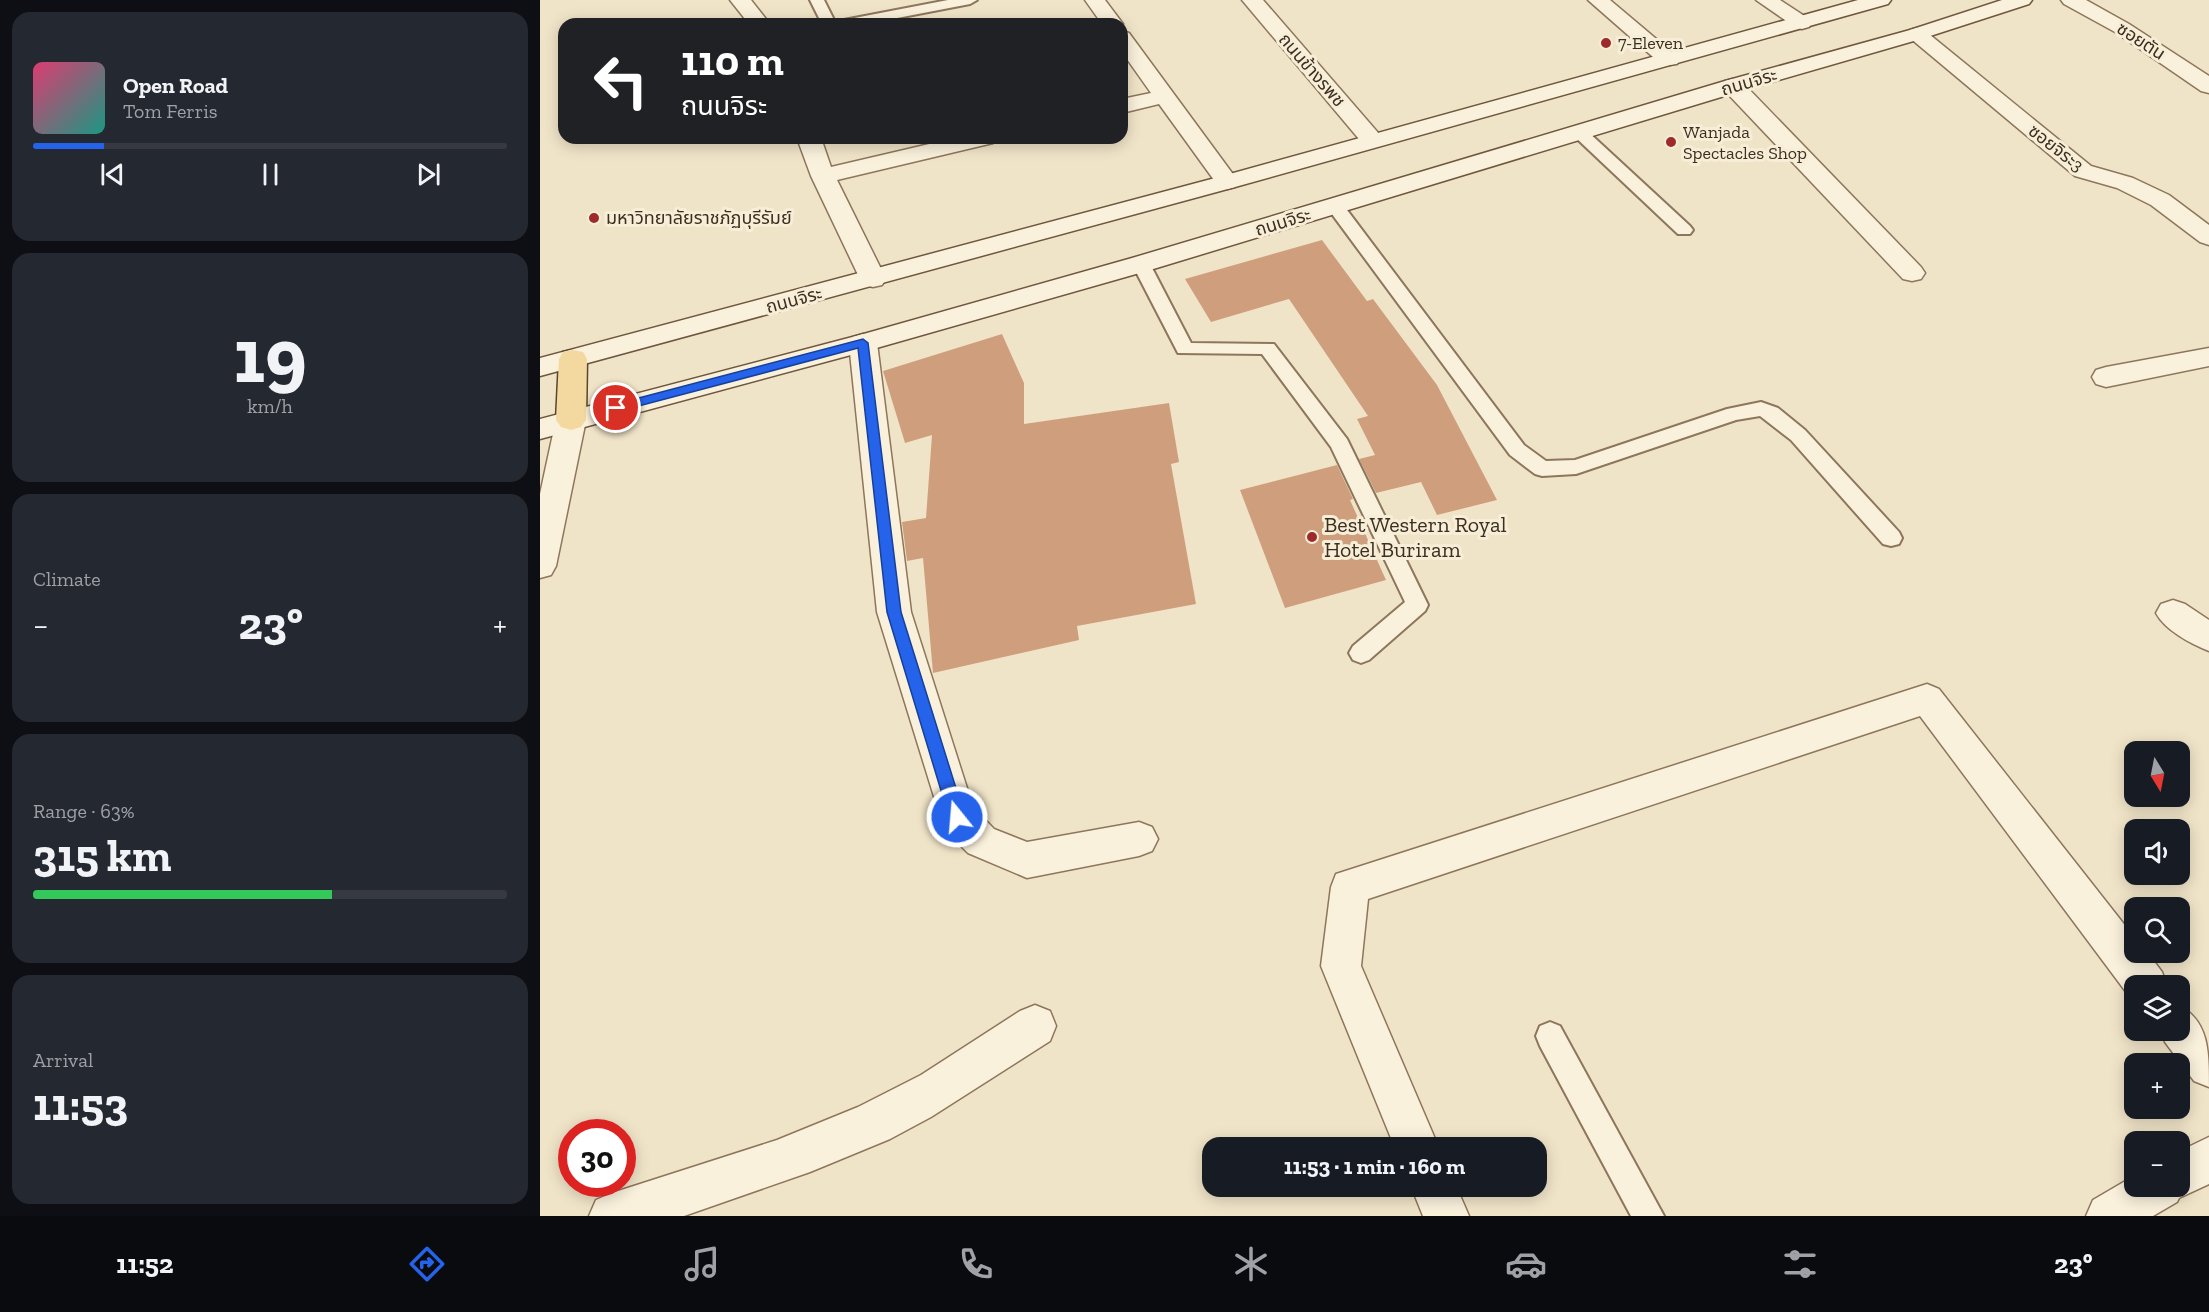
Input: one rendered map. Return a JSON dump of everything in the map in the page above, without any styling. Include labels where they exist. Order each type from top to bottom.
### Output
[{"type":"main road","points":[[571,420],[573,359]]},
{"type":"street","points":[[740,0],[755,18]]},
{"type":"street","points":[[1095,0],[1108,18]]},
{"type":"street","name":"ถนนข้างรพช","points":[[1252,0],[1372,140]]},
{"type":"street","points":[[1598,0],[1669,59]]},
{"type":"street","points":[[1766,0],[1802,23]]},
{"type":"street","name":"ถนนจิระ","points":[[540,367],[873,279],[1881,0]]},
{"type":"street","name":"ถนนจิระ","points":[[540,429],[863,343],[1141,264],[1733,86],[1917,34],[2022,0]]},
{"type":"street","name":"ซอยตัน","points":[[2071,0],[2122,28],[2209,86]]},
{"type":"street","name":"ซอยจิระ3","points":[[1917,34],[2083,171],[2124,183],[2160,200],[2209,237]]},
{"type":"street","points":[[1128,45],[1227,182]]},
{"type":"street","points":[[1733,86],[1912,273]]},
{"type":"street","points":[[1128,105],[1165,96]]},
{"type":"street","points":[[811,144],[823,176],[873,279]]},
{"type":"street","points":[[823,176],[959,144]]},
{"type":"street","points":[[863,343],[894,612],[957,817],[981,841],[1028,860],[1139,839]]},
{"type":"street","points":[[2106,377],[2209,357]]},
{"type":"street","points":[[540,566],[571,420]]},
{"type":"street","points":[[2172,613],[2209,637]]},
{"type":"street","points":[[1412,1137],[1341,966],[1350,887],[1927,699],[2139,975]]},
{"type":"street","points":[[612,1216],[818,1147],[876,1123],[928,1094],[1035,1026]]},
{"type":"street","points":[[2190,1040],[2209,1066]]},
{"type":"street","points":[[2190,1170],[2209,1159]]},
{"type":"street","points":[[1438,1197],[1446,1216]]},
{"type":"street","points":[[2109,1216],[2142,1197]]},
{"type":"lane","points":[[817,0],[826,18]]},
{"type":"lane","points":[[876,18],[970,0]]},
{"type":"lane","points":[[1580,133],[1684,230]]},
{"type":"lane","points":[[1335,206],[1517,450],[1542,469],[1576,467],[1734,414],[1761,409],[1771,413],[1798,435],[1891,538]]},
{"type":"lane","points":[[1141,264],[1185,349],[1266,348],[1340,444],[1417,605],[1361,653]]},
{"type":"lane","points":[[1550,1036],[1648,1216]]},
{"type":"building","points":[[1322,240],[1367,301],[1373,299],[1437,385],[1497,500],[1437,515],[1421,482],[1376,493],[1359,459],[1375,455],[1357,419],[1368,416],[1289,299],[1211,322],[1185,279]]},
{"type":"building","points":[[1002,334],[1024,383],[1024,424],[1169,403],[1179,462],[1171,464],[1196,604],[1077,626],[1079,640],[933,673],[923,558],[907,561],[902,522],[926,518],[932,435],[905,443],[883,371]]},
{"type":"building","points":[[1337,465],[1386,580],[1285,608],[1240,490]]},
{"type":"place","name":"7-Eleven","points":[[1606,43]]},
{"type":"place","name":"Wanjada Spectacles Shop","points":[[1671,142]]},
{"type":"place","name":"มหาวิทยาลัยราชภัฏบุรีรัมย์","points":[[594,218]]},
{"type":"place","name":"Best Western Royal Hotel Buriram","points":[[1312,537]]},
{"type":"route","points":[[616,408],[863,343],[894,612],[957,817]]}]
